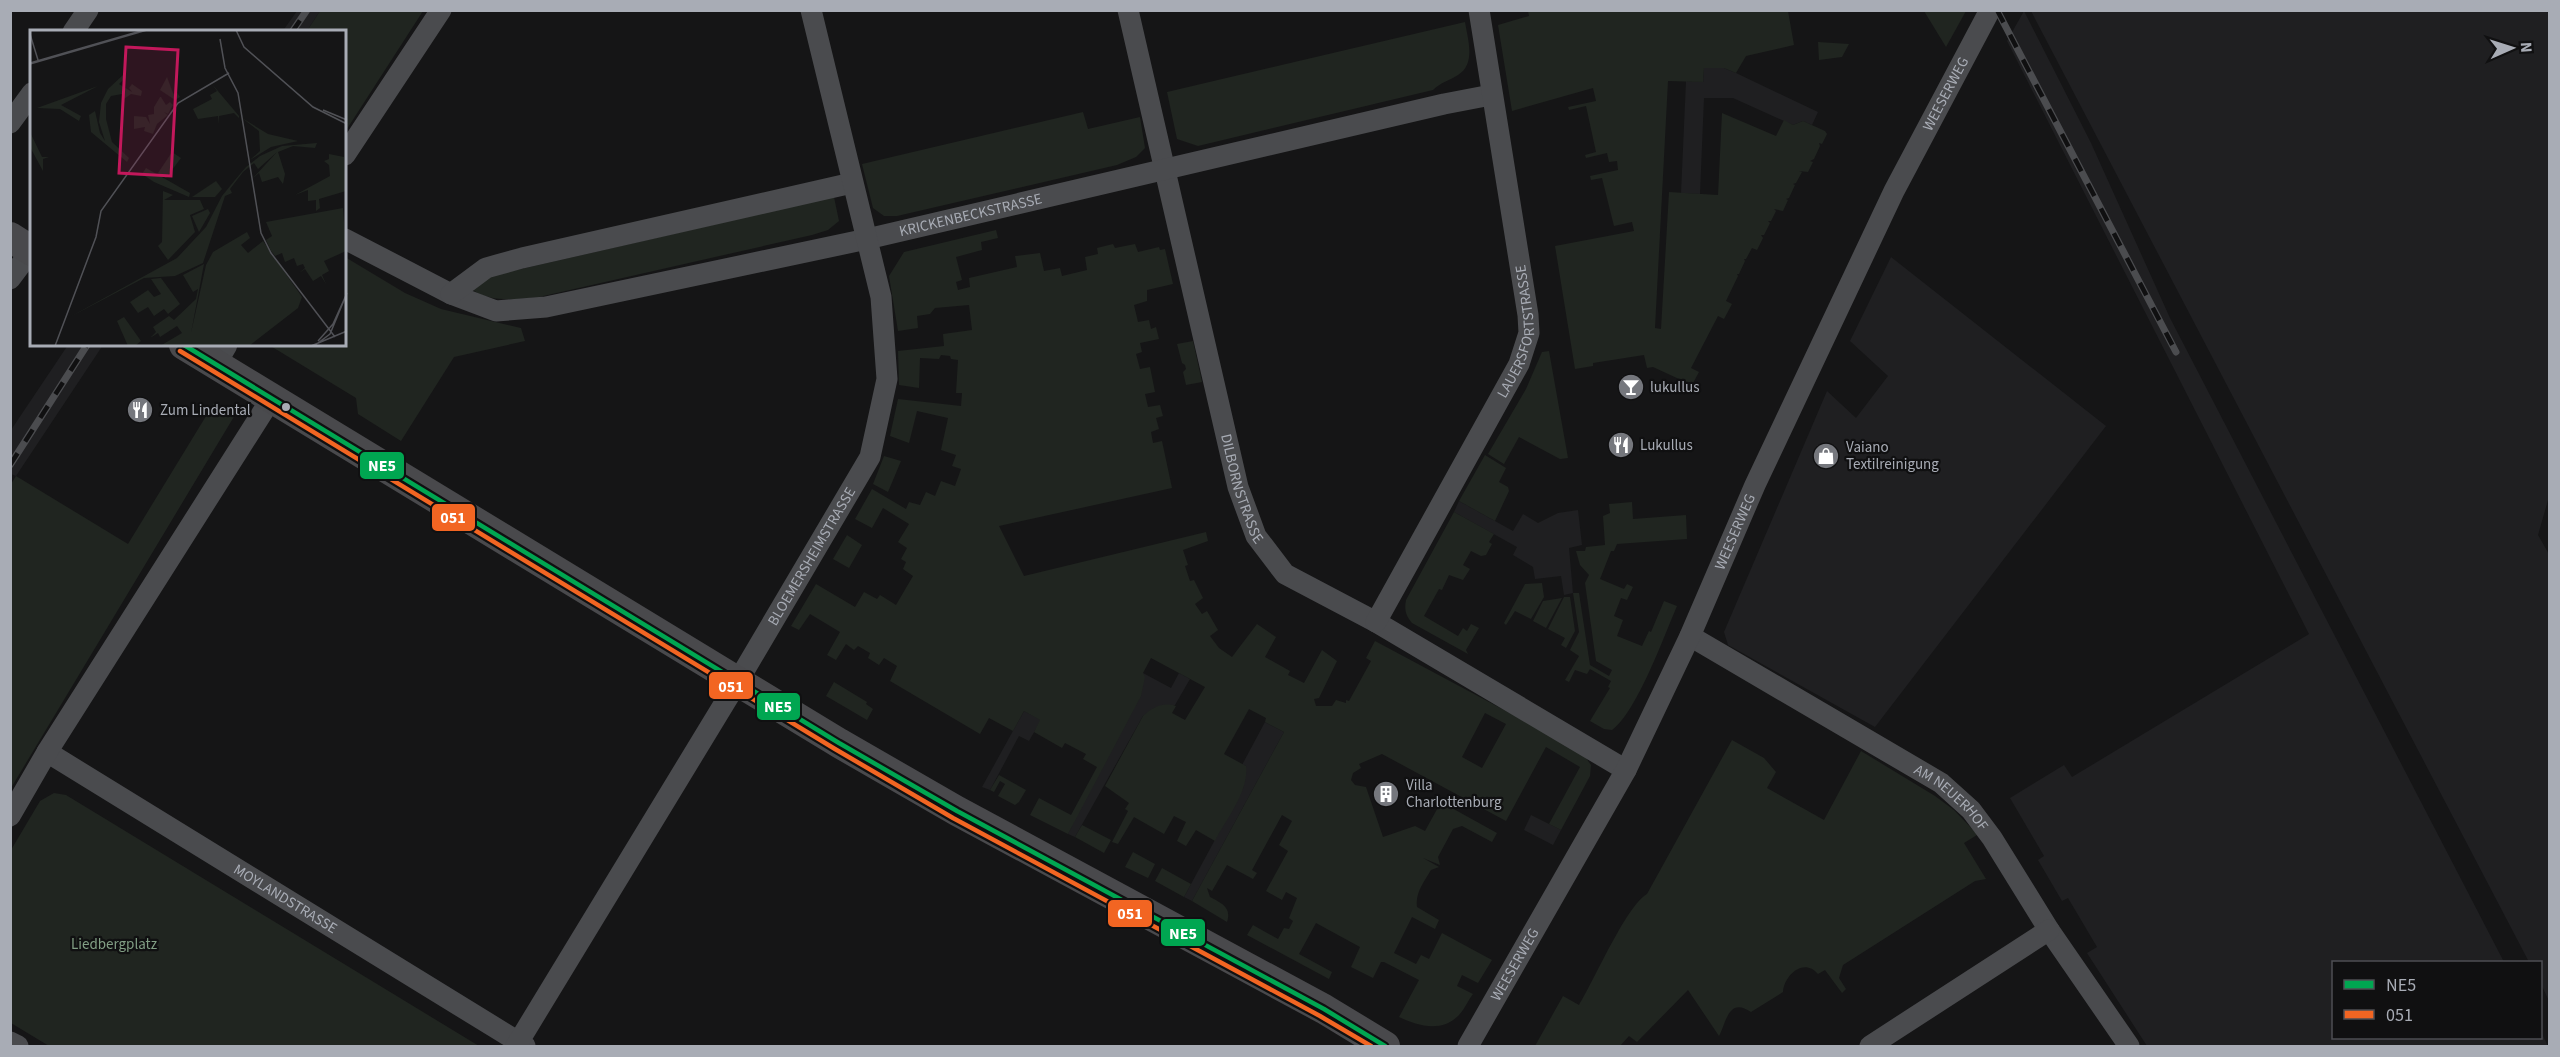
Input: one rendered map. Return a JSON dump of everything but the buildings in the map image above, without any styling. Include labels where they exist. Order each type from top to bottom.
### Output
[{"type":"street","points":[[74,30],[88,10]]},
{"type":"street","points":[[346,153],[441,10]]},
{"type":"street","name":"BLOEMERSHEIMSTRASSE","points":[[520,1045],[870,457],[886,379],[881,297],[811,10]]},
{"type":"street","name":"DILBORNSTRASSE","points":[[1128,10],[1238,488],[1256,536],[1285,574],[1376,622],[1626,770]]},
{"type":"street","name":"LAUERSFORTSTRASSE","points":[[1376,622],[1519,364],[1527,344],[1528,315],[1479,10]]},
{"type":"street","name":"WEESERWEG","points":[[1468,1047],[1626,770],[1690,636],[1747,503],[1894,191],[1990,10]]},
{"type":"street","points":[[10,123],[30,96]]},
{"type":"street","name":"KRICKENBECKSTRASSE","points":[[346,240],[451,294],[496,311],[546,307],[867,239],[1444,104],[1491,96]]},
{"type":"street","points":[[451,294],[486,268],[522,258],[852,183]]},
{"type":"street","points":[[10,237],[30,250]]},
{"type":"street","points":[[10,279],[30,252]]},
{"type":"street","points":[[188,346],[222,355],[271,399],[957,811],[1324,1009],[1386,1047]]},
{"type":"street","points":[[10,816],[47,752],[271,399]]},
{"type":"street","name":"AM NEUERHOF","points":[[1690,636],[1941,783],[1971,810],[1992,838],[2049,930],[2129,1047]]},
{"type":"street","name":"MOYLANDSTRASSE","points":[[47,752],[520,1045]]},
{"type":"street","points":[[1870,1047],[2049,930]]},
{"type":"street","points":[[10,1042],[18,1047]]},
{"type":"shaded area","points":[[297,11],[320,11],[308,30],[283,30]]},
{"type":"shaded area","points":[[2024,11],[2091,143],[2170,318],[2503,961],[2332,961],[2332,1039],[2542,1039],[2542,1034],[2548,1046],[2147,1046],[2087,953],[2097,947],[2068,898],[2062,901],[2038,860],[2044,856],[2010,798],[2064,765],[2072,777],[2309,634],[2007,41]]},
{"type":"shaded area","points":[[2031,11],[2547,11],[2550,17],[2550,493],[2538,535],[2550,556],[2549,1001],[2542,986],[2542,961],[2528,961]]},
{"type":"shaded area","points":[[1704,68],[1724,68],[1818,112],[1812,125],[1803,121],[1793,125],[1733,98],[1704,98],[1700,194],[1681,193],[1686,81],[1703,82]]},
{"type":"shaded area","points":[[1891,257],[2106,426],[1875,727],[1728,645],[1724,632],[1827,391],[1856,418],[1888,376],[1850,341]]},
{"type":"shaded area","points":[[67,346],[102,346],[16,476],[11,474],[11,430]]},
{"type":"shaded area","points":[[1459,501],[1513,531],[1523,514],[1538,523],[1558,513],[1578,510],[1582,545],[1569,548],[1573,593],[1564,595],[1561,576],[1535,579],[1533,567],[1513,555],[1517,547],[1454,512]]},
{"type":"shaded area","points":[[1143,673],[1171,688],[1179,673],[1190,679],[1175,705],[1143,716],[1075,837],[1068,834]]},
{"type":"shaded area","points":[[1024,711],[1041,720],[1029,741],[1019,736],[990,790],[982,787]]},
{"type":"shaded area","points":[[1265,722],[1284,732],[1192,901],[1184,897],[1243,788],[1246,766],[1242,765]]},
{"type":"shaded area","points":[[1531,815],[1561,830],[1553,845],[1524,830]]},
{"type":"green space","points":[[320,11],[423,11],[346,130],[346,30],[308,30]]},
{"type":"green space","points":[[1528,11],[1788,11],[1794,45],[1746,56],[1736,73],[1724,68],[1704,68],[1703,82],[1668,81],[1655,328],[1661,329],[1669,192],[1718,195],[1722,113],[1776,136],[1784,120],[1793,125],[1803,121],[1827,134],[1822,144],[1819,143],[1820,146],[1814,159],[1810,161],[1813,162],[1808,172],[1799,171],[1802,172],[1793,184],[1795,185],[1789,198],[1786,199],[1788,200],[1783,211],[1774,209],[1776,211],[1771,221],[1768,221],[1770,223],[1764,235],[1761,235],[1763,238],[1757,250],[1752,248],[1744,259],[1726,301],[1732,304],[1724,319],[1718,316],[1691,368],[1699,372],[1692,385],[1653,367],[1647,368],[1644,355],[1593,363],[1593,366],[1575,369],[1555,246],[1634,231],[1632,222],[1614,226],[1602,178],[1591,180],[1590,176],[1618,170],[1617,161],[1609,162],[1607,153],[1586,158],[1585,155],[1596,152],[1586,106],[1569,110],[1568,107],[1596,101],[1593,88],[1512,111],[1498,25],[1529,16]]},
{"type":"green space","points":[[1924,11],[1966,11],[1946,47]]},
{"type":"green space","points":[[1465,22],[1469,44],[1467,65],[1458,75],[1433,90],[1198,146],[1177,139],[1167,92]]},
{"type":"green space","points":[[1818,42],[1849,44],[1842,57],[1819,60]]},
{"type":"green space","points":[[1083,112],[1088,129],[1140,117],[1145,148],[1136,157],[1117,165],[897,216],[884,216],[873,208],[862,164]]},
{"type":"green space","points":[[834,197],[839,221],[828,230],[812,235],[539,297],[496,298],[473,290],[482,278]]},
{"type":"green space","points":[[996,230],[998,238],[981,242],[982,250],[956,257],[962,280],[956,282],[958,290],[970,287],[969,278],[1017,267],[1015,256],[1040,253],[1044,271],[1060,268],[1062,276],[1087,270],[1085,257],[1098,254],[1097,248],[1113,244],[1115,248],[1135,244],[1138,252],[1159,247],[1160,250],[1165,249],[1173,284],[1147,290],[1147,301],[1134,305],[1138,322],[1149,320],[1151,329],[1156,327],[1159,339],[1140,343],[1142,352],[1136,354],[1140,369],[1150,367],[1155,392],[1145,394],[1148,407],[1160,405],[1163,416],[1156,418],[1159,429],[1151,432],[1153,443],[1162,441],[1172,488],[999,526],[1024,576],[1206,532],[1208,541],[1183,550],[1188,565],[1185,566],[1190,581],[1194,580],[1203,598],[1195,604],[1202,614],[1207,611],[1218,630],[1210,636],[1219,648],[1232,657],[1257,624],[1276,637],[1265,657],[1290,671],[1288,675],[1304,683],[1322,650],[1337,661],[1319,698],[1314,699],[1316,706],[1332,706],[1336,700],[1346,703],[1346,700],[1349,701],[1371,661],[1366,658],[1375,641],[1581,751],[1591,765],[1590,776],[1561,830],[1549,824],[1580,767],[1546,747],[1506,821],[1382,754],[1359,764],[1361,768],[1353,773],[1351,780],[1355,785],[1366,787],[1383,837],[1415,826],[1425,831],[1441,802],[1497,833],[1492,842],[1462,826],[1453,829],[1438,857],[1440,865],[1423,858],[1439,867],[1431,870],[1423,883],[1417,897],[1417,907],[1439,920],[1435,929],[1412,917],[1394,953],[1416,964],[1421,955],[1429,959],[1442,933],[1492,960],[1478,983],[1462,975],[1457,986],[1473,994],[1461,1013],[1452,1021],[1430,1026],[1399,1017],[1419,980],[1384,962],[1381,962],[1373,978],[1351,967],[1360,947],[1316,923],[1299,954],[1332,972],[1329,979],[1247,935],[1253,925],[1278,939],[1284,928],[1289,929],[1293,921],[1289,918],[1297,898],[1286,892],[1282,900],[1266,891],[1288,851],[1279,845],[1292,821],[1282,815],[1252,870],[1257,873],[1253,879],[1227,865],[1212,891],[1207,888],[1210,897],[1227,909],[1227,922],[1192,901],[1284,732],[1265,722],[1266,718],[1249,709],[1224,754],[1246,766],[1246,776],[1236,805],[1215,841],[1196,830],[1186,846],[1177,841],[1186,822],[1174,816],[1164,834],[1134,817],[1118,844],[1112,842],[1128,811],[1125,809],[1129,803],[1105,786],[1143,716],[1158,706],[1171,705],[1176,706],[1172,713],[1185,720],[1205,687],[1151,658],[1143,673],[1145,677],[1141,696],[1068,834],[1030,815],[1039,798],[1071,815],[1097,767],[1083,759],[1086,754],[1065,743],[1062,748],[1034,732],[1040,720],[1024,711],[1013,731],[989,718],[980,734],[890,681],[897,666],[884,658],[879,665],[868,658],[870,653],[858,646],[854,650],[846,644],[836,660],[827,655],[840,632],[810,614],[799,630],[791,626],[816,584],[855,607],[864,592],[877,599],[880,595],[896,605],[913,576],[903,569],[906,562],[901,559],[907,548],[898,542],[909,524],[883,508],[872,528],[855,519],[872,489],[906,509],[909,502],[920,505],[926,492],[935,496],[941,481],[955,486],[961,469],[952,466],[956,455],[941,450],[948,418],[917,411],[909,443],[890,436],[898,399],[961,406],[962,393],[956,393],[958,360],[941,355],[939,359],[920,358],[919,388],[899,385],[898,351],[944,346],[943,334],[972,330],[969,305],[935,308],[930,314],[917,316],[918,328],[898,331],[889,276],[904,252]],"holes":[[[1485,713],[1506,724],[1482,768],[1462,757]]]},
{"type":"green space","points":[[346,258],[405,293],[441,309],[521,328],[525,341],[454,357],[401,441],[358,414],[356,398],[271,346],[346,346]]},
{"type":"green space","points":[[1193,341],[1202,382],[1186,385],[1183,372],[1186,369],[1177,344]]},
{"type":"green space","points":[[1549,351],[1568,458],[1560,459],[1519,437],[1504,464],[1488,454],[1526,389],[1542,352]]},
{"type":"green space","points":[[214,403],[235,415],[11,788],[11,484],[16,476],[128,544]]},
{"type":"green space","points":[[1485,455],[1506,468],[1499,482],[1508,487],[1509,491],[1495,521],[1459,501]]},
{"type":"green space","points":[[884,456],[901,461],[888,492],[873,484]]},
{"type":"green space","points":[[1632,502],[1633,519],[1686,515],[1687,539],[1617,544],[1614,551],[1611,551],[1600,579],[1624,589],[1627,584],[1633,587],[1627,600],[1621,598],[1614,616],[1623,620],[1617,636],[1642,646],[1649,631],[1651,632],[1664,601],[1677,606],[1640,691],[1621,721],[1612,730],[1604,729],[1590,721],[1610,688],[1608,687],[1611,681],[1590,669],[1587,674],[1575,670],[1569,682],[1565,680],[1579,656],[1570,650],[1579,632],[1573,593],[1579,593],[1590,665],[1609,676],[1612,670],[1596,661],[1585,583],[1589,575],[1580,565],[1576,551],[1585,551],[1586,547],[1605,545],[1603,516],[1610,513],[1609,504]]},
{"type":"green space","points":[[1454,512],[1494,534],[1489,542],[1492,544],[1486,555],[1481,556],[1471,551],[1463,565],[1470,569],[1463,580],[1449,575],[1442,590],[1439,589],[1424,616],[1458,636],[1463,628],[1467,631],[1471,624],[1479,628],[1466,650],[1468,654],[1412,623],[1405,610],[1406,600]]},
{"type":"green space","points":[[847,535],[862,545],[849,568],[833,559]]},
{"type":"green space","points":[[1542,583],[1544,597],[1531,619],[1515,611],[1506,625],[1504,623],[1525,584]]},
{"type":"green space","points":[[1564,597],[1570,597],[1575,631],[1566,648],[1561,645],[1565,638],[1548,629]]},
{"type":"green space","points":[[1562,598],[1546,628],[1533,621],[1543,601]]},
{"type":"green space","points":[[834,682],[867,702],[866,704],[873,709],[867,720],[826,696]]},
{"type":"green space","points":[[1732,740],[1764,758],[1776,772],[1767,788],[1824,820],[1861,751],[1954,810],[1977,835],[1964,843],[1986,879],[1975,881],[1843,965],[1839,978],[1846,989],[1842,993],[1825,970],[1818,974],[1813,969],[1801,968],[1791,974],[1783,992],[1751,1012],[1737,1007],[1733,1009],[1719,1036],[1688,990],[1637,1042],[1629,1036],[1620,1046],[1535,1046],[1563,996],[1579,1005],[1620,928],[1639,901],[1647,894]]},
{"type":"green space","points":[[999,775],[1026,790],[1015,805],[998,796],[1005,784],[1000,781],[994,792],[990,790]]},
{"type":"green space","name":"Liedbergplatz","points":[[54,793],[66,795],[479,1046],[49,1046],[11,1023],[11,850],[40,801]]},
{"type":"green space","points":[[1082,825],[1111,840],[1104,853],[1075,837]]},
{"type":"green space","points":[[1133,852],[1155,864],[1148,878],[1125,867]]},
{"type":"green space","points":[[1162,868],[1191,884],[1184,897],[1155,881]]},
{"type":"railway","points":[[293,30],[307,10]]},
{"type":"railway","points":[[1997,10],[2176,352]]},
{"type":"railway","points":[[10,465],[86,346]]},
{"type":"transit line","name":"NE5","points":[[186,346],[839,743],[957,811],[1324,1009],[1385,1046]]},
{"type":"transit line","name":"051","points":[[180,351],[835,749],[953,818],[1320,1016],[1371,1046]]},
{"type":"place","name":"lukullus","points":[[1631,387]]},
{"type":"place","name":"Zum Lindental","points":[[140,410]]},
{"type":"place","name":"Lukullus","points":[[1621,445]]},
{"type":"place","name":"Vaiano Textilreinigung","points":[[1826,456]]},
{"type":"place","name":"Villa Charlottenburg","points":[[1386,794]]}]
